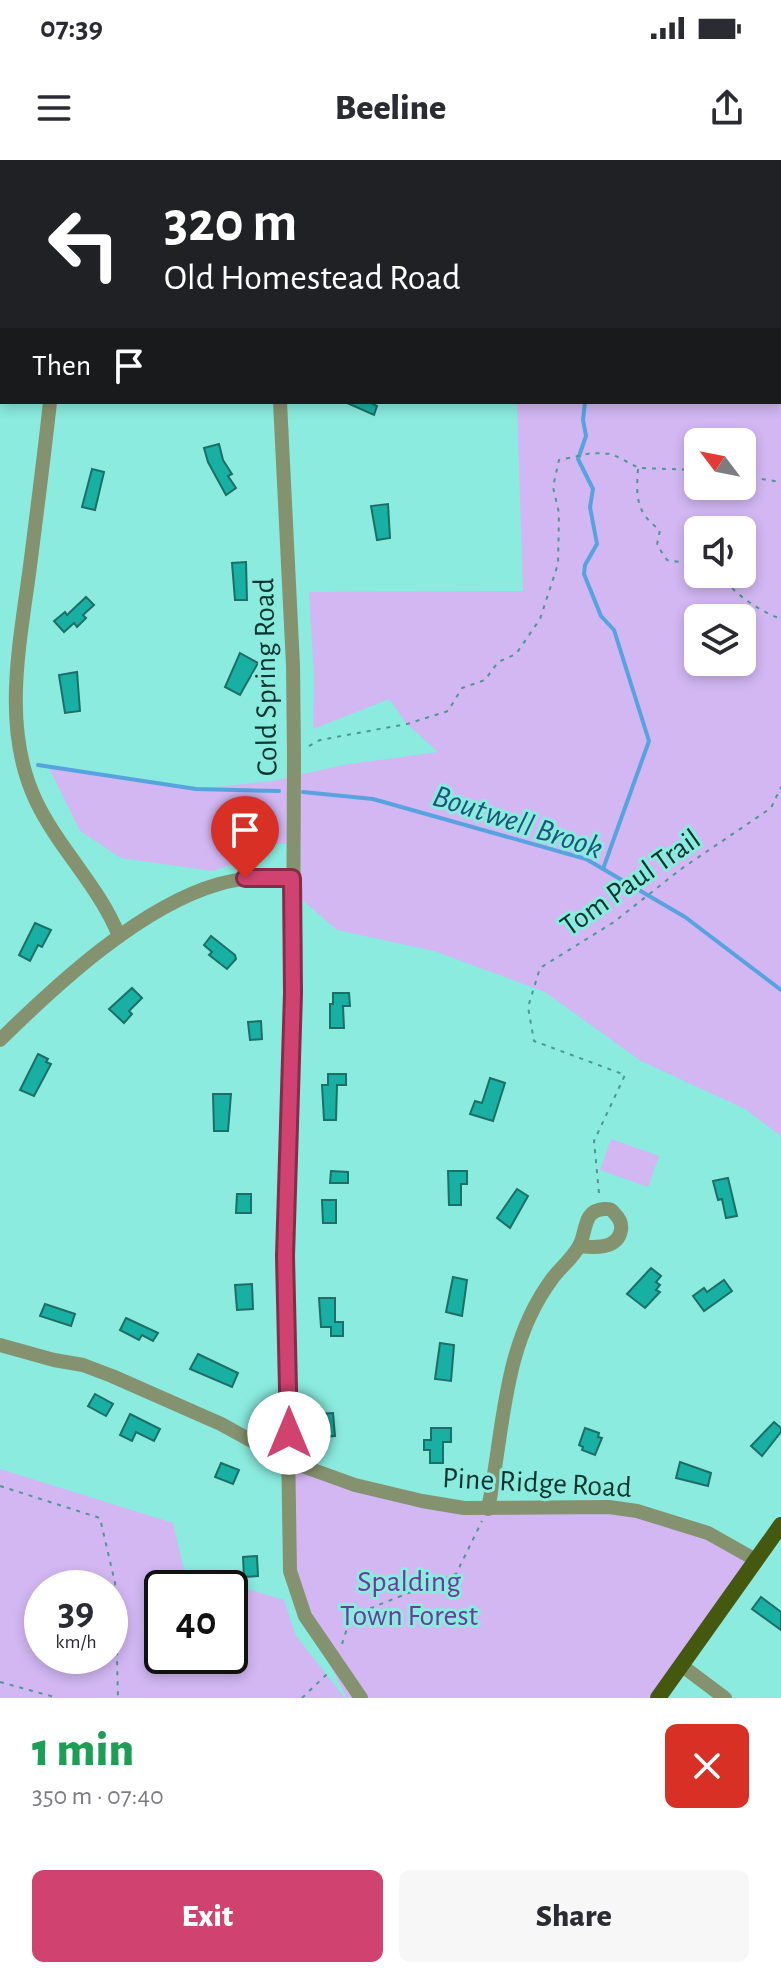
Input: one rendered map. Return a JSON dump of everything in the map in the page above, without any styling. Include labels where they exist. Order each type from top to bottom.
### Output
[{"type":"main road","points":[[658,1698],[781,1525]]},
{"type":"street","points":[[50,404],[22,633],[16,733],[20,755],[36,800],[104,905],[119,936]]},
{"type":"street","name":"Cold Spring Road","points":[[280,404],[293,665],[294,755],[293,1006],[285,1256],[287,1499],[293,1586],[305,1616],[361,1698]]},
{"type":"street","points":[[0,1040],[68,977],[119,936],[175,902],[211,886],[245,878],[292,878]]},
{"type":"street","points":[[488,1509],[501,1416],[523,1333],[543,1292],[580,1246]]},
{"type":"street","name":"Pine Ridge Road","points":[[0,1345],[83,1365],[112,1376],[221,1424],[288,1461],[355,1485],[450,1506],[488,1509],[609,1507],[637,1511],[708,1533],[756,1560]]},
{"type":"street","points":[[681,1665],[725,1698]]},
{"type":"path","points":[[294,755],[320,740],[407,724],[448,711],[462,688],[485,680],[498,662],[516,654],[540,619],[558,564],[559,513],[553,487],[559,460],[592,453],[612,454],[639,468],[684,470]]},
{"type":"path","points":[[639,468],[636,494],[645,519],[660,530],[657,545],[667,560],[684,563]]},
{"type":"path","points":[[756,478],[781,482]]},
{"type":"path","points":[[730,588],[762,612],[781,619]]},
{"type":"path","name":"Tom Paul Trail","points":[[599,1193],[594,1141],[625,1075],[534,1041],[528,1007],[540,968],[614,922],[681,869],[771,808],[780,788]]},
{"type":"path","points":[[0,1486],[100,1518],[115,1583],[118,1698]]},
{"type":"path","points":[[302,1698],[336,1663],[351,1616],[456,1574],[488,1509]]},
{"type":"path","points":[[0,1682],[58,1698]]},
{"type":"green space","points":[[517,404],[781,404],[781,1136],[745,1109],[641,1061],[545,992],[434,951],[337,930],[301,899],[301,844],[273,844],[267,854],[212,871],[121,858],[80,831],[48,766],[196,789],[273,781],[343,765],[438,752],[407,724],[389,699],[313,729],[314,677],[309,592],[523,591]]},
{"type":"green space","points":[[611,1139],[659,1156],[648,1187],[600,1170]]},
{"type":"green space","name":"Spalding Town Forest","points":[[288,1461],[464,1508],[637,1511],[756,1560],[658,1698],[347,1698],[305,1616],[290,1571]]},
{"type":"green space","points":[[0,1469],[173,1523],[184,1570],[144,1570],[144,1674],[248,1674],[248,1589],[284,1600],[296,1636],[345,1698],[0,1698]]},
{"type":"building","points":[[349,404],[373,404],[377,406],[374,415]]},
{"type":"building","points":[[219,444],[223,460],[232,474],[228,476],[236,488],[226,495],[204,448]]},
{"type":"building","points":[[92,469],[104,472],[95,510],[82,507]]},
{"type":"building","points":[[388,504],[390,538],[377,540],[371,506]]},
{"type":"building","points":[[246,562],[247,600],[235,600],[232,563]]},
{"type":"building","points":[[86,597],[94,605],[83,615],[86,618],[77,627],[74,623],[64,632],[54,621],[65,612],[67,615]]},
{"type":"building","points":[[240,653],[258,663],[240,695],[225,687]]},
{"type":"building","points":[[77,672],[80,711],[65,713],[59,675]]},
{"type":"building","points":[[35,923],[51,930],[30,961],[19,955]]},
{"type":"building","points":[[211,936],[235,955],[236,959],[227,969],[209,955],[212,952],[204,945]]},
{"type":"building","points":[[132,988],[142,998],[129,1011],[132,1014],[124,1023],[109,1009]]},
{"type":"building","points":[[333,993],[349,993],[350,1006],[343,1006],[344,1028],[330,1028]]},
{"type":"building","points":[[261,1021],[262,1039],[250,1040],[248,1022]]},
{"type":"building","points":[[38,1054],[51,1064],[34,1096],[20,1090]]},
{"type":"building","points":[[328,1074],[346,1074],[346,1085],[337,1085],[336,1120],[324,1120],[322,1085],[328,1085]]},
{"type":"building","points":[[490,1078],[505,1083],[493,1121],[470,1114],[475,1101],[482,1103]]},
{"type":"building","points":[[213,1094],[231,1094],[228,1131],[214,1131]]},
{"type":"building","points":[[331,1171],[348,1172],[348,1183],[330,1183]]},
{"type":"building","points":[[448,1171],[467,1171],[467,1184],[461,1184],[461,1205],[449,1205]]},
{"type":"building","points":[[728,1178],[737,1216],[726,1218],[722,1199],[718,1200],[713,1181]]},
{"type":"building","points":[[517,1189],[528,1196],[510,1228],[497,1218]]},
{"type":"building","points":[[237,1194],[251,1194],[251,1213],[236,1213]]},
{"type":"building","points":[[322,1200],[336,1200],[336,1223],[323,1223]]},
{"type":"building","points":[[651,1268],[661,1276],[656,1282],[660,1285],[656,1290],[660,1292],[645,1308],[627,1294]]},
{"type":"building","points":[[453,1277],[467,1280],[462,1316],[446,1312]]},
{"type":"building","points":[[724,1280],[732,1291],[704,1311],[693,1296],[704,1288],[707,1292]]},
{"type":"building","points":[[252,1284],[253,1309],[237,1310],[235,1285]]},
{"type":"building","points":[[319,1298],[335,1298],[335,1322],[343,1322],[343,1336],[331,1336],[331,1327],[321,1327]]},
{"type":"building","points":[[45,1304],[75,1314],[71,1326],[40,1316]]},
{"type":"building","points":[[126,1318],[158,1333],[153,1341],[142,1335],[139,1340],[120,1330]]},
{"type":"building","points":[[440,1343],[454,1345],[451,1381],[435,1379]]},
{"type":"building","points":[[198,1354],[238,1373],[232,1387],[190,1369]]},
{"type":"building","points":[[95,1394],[113,1404],[106,1416],[88,1406]]},
{"type":"building","points":[[333,1413],[335,1436],[320,1437],[318,1414]]},
{"type":"building","points":[[130,1414],[160,1429],[154,1441],[136,1432],[132,1441],[120,1435]]},
{"type":"building","points":[[774,1422],[781,1432],[762,1456],[751,1446]]},
{"type":"building","points":[[431,1428],[451,1428],[451,1442],[443,1442],[443,1463],[430,1463],[430,1450],[424,1450],[424,1440],[431,1440]]},
{"type":"building","points":[[585,1428],[599,1433],[598,1437],[602,1438],[595,1455],[582,1450],[583,1447],[579,1445]]},
{"type":"building","points":[[680,1462],[711,1473],[708,1486],[676,1478]]},
{"type":"building","points":[[221,1463],[239,1470],[233,1484],[215,1477]]},
{"type":"building","points":[[257,1556],[258,1576],[248,1577],[248,1570],[244,1570],[243,1557]]},
{"type":"building","points":[[761,1597],[781,1612],[781,1630],[752,1609]]},
{"type":"waterway","points":[[585,404],[586,436],[578,459],[593,489],[590,507],[597,544],[585,565],[584,574],[601,616],[614,630],[649,741],[603,869]]},
{"type":"waterway","name":"Boutwell Brook","points":[[38,765],[196,789],[279,791]]},
{"type":"waterway","name":"Boutwell Brook","points":[[303,792],[373,799],[586,859],[685,917],[781,990]]},
{"type":"route","points":[[245,878],[292,878],[293,993],[285,1256],[289,1433]]}]
